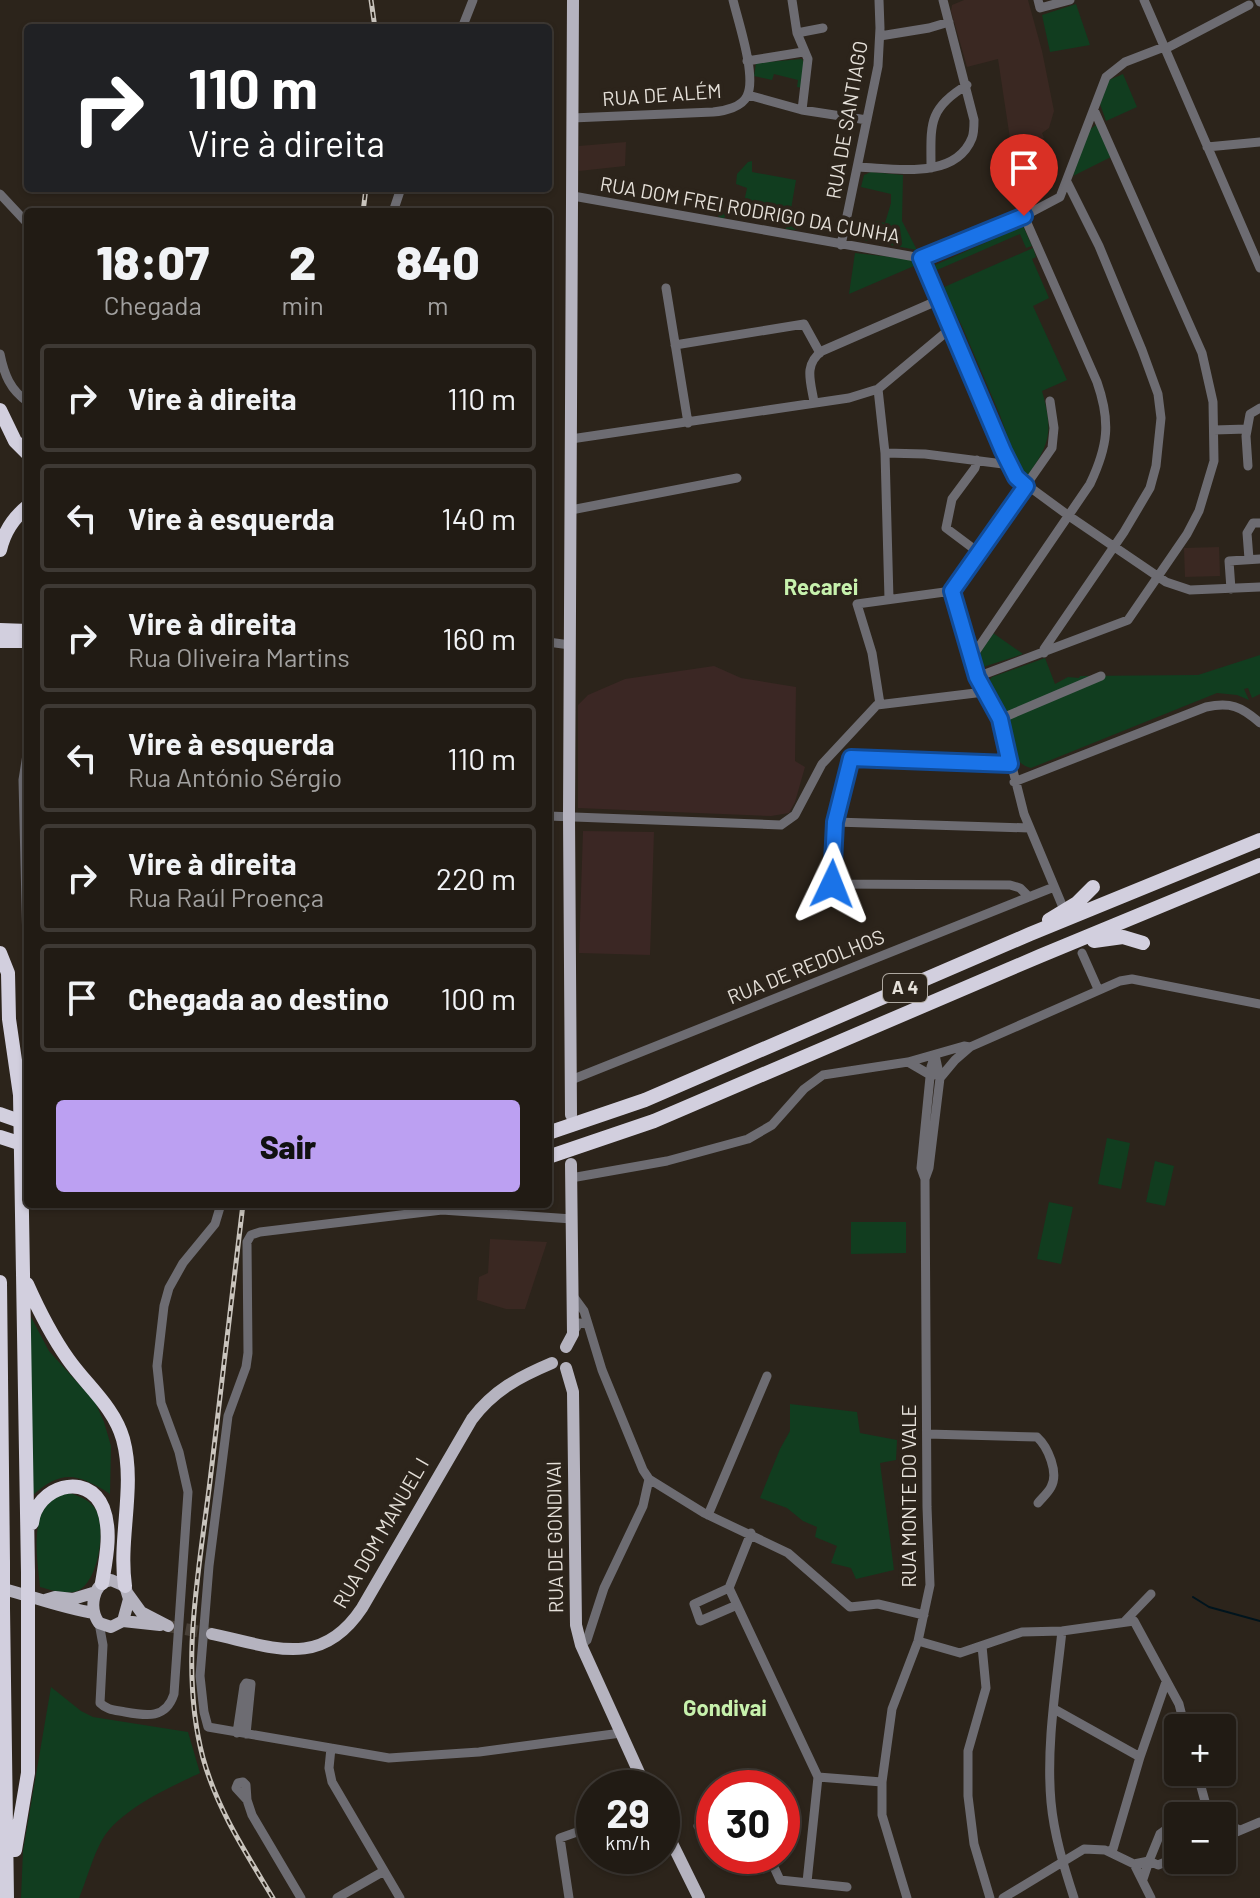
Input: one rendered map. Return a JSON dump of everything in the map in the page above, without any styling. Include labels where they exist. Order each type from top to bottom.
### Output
[{"type":"highway","points":[[0,410],[15,441],[24,450]]},
{"type":"highway","points":[[0,550],[3,536],[24,509]]},
{"type":"highway","points":[[0,630],[24,636]]},
{"type":"highway","points":[[0,641],[24,636]]},
{"type":"highway","name":"A 4","points":[[552,1132],[645,1100],[1030,934],[1260,840]]},
{"type":"highway","name":"A 4","points":[[552,1156],[654,1121],[1260,865]]},
{"type":"highway","points":[[1030,934],[1077,903],[1093,887]]},
{"type":"highway","points":[[1040,956],[1068,952],[1100,939],[1123,937],[1143,943]]},
{"type":"highway","points":[[0,953],[8,973],[9,1019],[24,1121],[28,1773],[15,1849],[14,1898]]},
{"type":"highway","points":[[0,1114],[24,1121]]},
{"type":"highway","points":[[0,1137],[24,1145]]},
{"type":"highway","points":[[24,1278],[44,1322],[70,1362],[109,1409],[124,1441],[127,1476],[122,1569],[126,1590]]},
{"type":"highway","points":[[0,1282],[7,1898]]},
{"type":"highway","points":[[28,1572],[33,1518],[39,1502],[57,1489],[76,1486],[92,1492],[108,1524],[99,1587]]},
{"type":"main road","points":[[571,1115],[569,816],[573,0]]},
{"type":"main road","name":"RUA DE GONDIVAI","points":[[552,1363],[555,1350],[566,1347],[573,1334],[571,1171]]},
{"type":"main road","name":"RUA DE GONDIVAI","points":[[566,1347],[573,1357],[571,1365],[566,1368],[573,1392],[574,1604],[581,1645],[638,1770]]},
{"type":"main road","points":[[552,1363],[558,1368],[566,1368]]},
{"type":"main road","name":"RUA DOM MANUEL I","points":[[212,1634],[301,1649],[323,1645],[342,1634],[362,1608],[486,1400],[513,1380],[552,1363]]},
{"type":"main road","points":[[0,1588],[97,1618],[106,1626],[120,1623],[168,1626],[141,1612],[126,1590],[111,1580],[73,1599],[55,1597],[45,1600]]},
{"type":"main road","points":[[97,1618],[99,1587]]},
{"type":"main road","points":[[120,1623],[128,1608],[126,1590]]},
{"type":"main road","points":[[680,1859],[699,1898]]},
{"type":"street","points":[[464,24],[473,0]]},
{"type":"street","name":"RUA DE ALÉM","points":[[572,118],[733,108],[748,95],[750,78],[733,0]]},
{"type":"street","points":[[792,0],[797,33],[808,59],[802,110]]},
{"type":"street","name":"RUA DE SANTIAGO","points":[[841,245],[878,66],[879,0]]},
{"type":"street","points":[[1038,0],[1040,8],[1070,0]]},
{"type":"street","points":[[1144,0],[1260,268]]},
{"type":"street","points":[[858,167],[931,168],[944,165],[959,155],[972,139],[974,120],[949,22],[947,1]]},
{"type":"street","points":[[1249,5],[1165,48],[1125,62],[1106,77],[1060,197],[1024,216],[921,258],[1016,477],[1159,578],[1190,590],[1260,587]]},
{"type":"street","points":[[880,36],[949,22]]},
{"type":"street","points":[[797,33],[823,28]]},
{"type":"street","points":[[747,61],[803,52]]},
{"type":"street","points":[[931,168],[934,115],[946,97],[967,85]]},
{"type":"street","points":[[748,95],[802,110],[867,120]]},
{"type":"street","points":[[977,677],[1128,620],[1159,578],[1199,511],[1214,461],[1213,402],[1202,353],[1095,112]]},
{"type":"street","points":[[1207,147],[1260,142]]},
{"type":"street","points":[[1044,653],[1135,515],[1153,478],[1160,441],[1158,394],[1099,246],[1067,182]]},
{"type":"street","points":[[0,194],[24,220]]},
{"type":"street","name":"RUA DOM FREI RODRIGO DA CUNHA","points":[[573,196],[921,258]]},
{"type":"street","points":[[972,657],[1090,484],[1102,460],[1106,437],[1106,411],[1091,367],[1024,216]]},
{"type":"street","points":[[666,288],[688,423]]},
{"type":"street","points":[[814,402],[809,367],[813,358],[939,300]]},
{"type":"street","points":[[675,345],[804,324],[820,353]]},
{"type":"street","points":[[571,439],[849,398],[878,389],[951,328]]},
{"type":"street","points":[[0,354],[5,376],[11,387],[24,398]]},
{"type":"street","points":[[878,389],[885,453],[889,599]]},
{"type":"street","points":[[880,704],[870,643],[857,608],[860,602],[952,591],[1052,448],[1054,428],[1050,401]]},
{"type":"street","points":[[1248,466],[1247,429],[1250,414],[1260,408]]},
{"type":"street","points":[[1214,430],[1247,429]]},
{"type":"street","points":[[885,453],[925,454],[1011,465]]},
{"type":"street","points":[[977,460],[975,468],[952,499],[946,528],[978,552]]},
{"type":"street","points":[[571,510],[737,478]]},
{"type":"street","points":[[1231,589],[1229,561],[1254,559],[1247,533],[1253,523],[1260,523]]},
{"type":"street","points":[[952,591],[977,677],[1000,719],[1014,782],[1029,828],[1062,905]]},
{"type":"street","points":[[552,643],[570,645]]},
{"type":"street","points":[[1000,719],[1101,676]]},
{"type":"street","points":[[552,816],[781,825],[795,815],[815,774],[831,754],[880,704],[984,692]]},
{"type":"street","points":[[1014,782],[1206,707],[1228,703],[1260,723]]},
{"type":"street","points":[[1010,764],[851,758],[835,822],[832,884],[1010,885],[1020,888],[1029,897]]},
{"type":"street","points":[[24,774],[24,822]]},
{"type":"street","points":[[835,822],[1029,828]]},
{"type":"street","name":"RUA DE REDOLHOS","points":[[571,1080],[1054,887]]},
{"type":"street","points":[[1082,953],[1098,989]]},
{"type":"street","points":[[908,1062],[936,1077],[970,1047],[1098,989],[1132,979],[1260,1004]]},
{"type":"street","points":[[571,1171],[667,1161],[748,1139],[772,1125],[819,1077],[838,1071],[908,1062],[970,1047]]},
{"type":"street","name":"RUA MONTE DO VALE","points":[[907,1898],[882,1815],[882,1782],[892,1709],[918,1641],[930,1585],[925,1179],[921,1168],[929,1136],[936,1077],[935,1055]]},
{"type":"street","points":[[97,1618],[103,1645],[99,1696],[103,1706],[149,1716],[168,1707],[174,1694],[189,1511],[183,1466],[157,1388],[161,1326],[169,1288],[183,1263],[215,1224],[220,1208]]},
{"type":"street","points":[[572,1219],[442,1210],[251,1235],[247,1242],[248,1353],[228,1416],[200,1676],[208,1727],[389,1758],[479,1752],[621,1733]]},
{"type":"street","points":[[572,1294],[584,1311],[602,1370],[649,1479],[708,1515],[788,1553],[850,1607],[878,1604],[924,1615]]},
{"type":"street","points":[[573,1334],[578,1324],[588,1324]]},
{"type":"street","points":[[708,1515],[767,1376]]},
{"type":"street","points":[[927,1434],[1037,1437],[1044,1443],[1054,1478],[1038,1503]]},
{"type":"street","points":[[581,1645],[587,1640],[604,1588],[643,1506],[649,1479]]},
{"type":"street","points":[[737,1605],[700,1621],[694,1604],[729,1588],[751,1533]]},
{"type":"street","points":[[729,1588],[818,1777],[807,1882]]},
{"type":"street","points":[[1125,1621],[1151,1594]]},
{"type":"street","points":[[918,1641],[960,1653],[1022,1632],[1062,1631],[1134,1621],[1182,1714]]},
{"type":"street","points":[[103,1645],[120,1623]]},
{"type":"street","points":[[1062,1631],[1054,1709],[1051,1805],[1062,1861],[1074,1898]]},
{"type":"street","points":[[982,1646],[986,1688],[968,1751],[968,1796],[974,1844],[990,1898]]},
{"type":"street","points":[[1109,1851],[1113,1849],[1166,1682]]},
{"type":"street","points":[[1054,1709],[1140,1757]]},
{"type":"street","points":[[331,1748],[329,1768],[332,1782],[400,1898]]},
{"type":"street","points":[[818,1777],[882,1782]]},
{"type":"street","points":[[247,1800],[252,1815],[301,1898]]},
{"type":"street","points":[[1236,1832],[1260,1822]]},
{"type":"street","points":[[1236,1828],[1240,1830]]},
{"type":"street","points":[[1143,1879],[1160,1834],[1164,1831]]},
{"type":"street","points":[[569,1898],[560,1838],[576,1832]]},
{"type":"street","points":[[1003,1898],[1084,1849],[1109,1851],[1134,1864],[1151,1898]]},
{"type":"street","points":[[1134,1864],[1164,1863]]},
{"type":"street","points":[[337,1898],[384,1871]]},
{"type":"street","points":[[778,1874],[780,1880],[847,1887]]},
{"type":"shaded area","points":[[964,0],[1028,0],[1054,111],[1049,128],[1042,133],[1044,138],[1012,152],[998,59],[967,67],[951,11],[952,5]]},
{"type":"shaded area","points":[[626,142],[625,166],[579,171],[579,146]]},
{"type":"shaded area","points":[[1219,547],[1220,576],[1185,577],[1184,548]]},
{"type":"shaded area","points":[[714,666],[741,678],[796,687],[795,761],[805,767],[789,813],[771,816],[578,808],[578,705],[588,695],[625,679]]},
{"type":"shaded area","points":[[583,831],[654,832],[650,955],[579,953]]},
{"type":"shaded area","points":[[490,1239],[547,1242],[525,1309],[506,1309],[477,1300],[479,1277],[488,1273]]},
{"type":"green space","points":[[1076,4],[1090,45],[1050,52],[1042,15]]},
{"type":"green space","points":[[802,59],[803,88],[797,87],[798,80],[774,74],[772,80],[754,76],[756,63]]},
{"type":"green space","points":[[1123,74],[1137,107],[1106,121],[1100,104],[1109,80]]},
{"type":"green space","points":[[1097,124],[1111,157],[1073,176],[1088,131]]},
{"type":"green space","points":[[752,161],[752,172],[796,180],[790,215],[801,217],[796,230],[786,229],[786,221],[729,212],[723,219],[718,216],[721,199],[744,202],[747,188],[736,184],[737,174]]},
{"type":"green space","points":[[871,172],[903,175],[902,221],[917,250],[853,238],[854,220],[885,223],[891,203],[891,194],[861,187],[864,175]]},
{"type":"green space","points":[[1023,226],[1032,246],[1026,248],[1020,234],[937,270],[933,266]]},
{"type":"green space","points":[[1033,248],[1036,257],[1032,259],[1049,298],[1033,306],[1067,380],[1042,391],[1048,416],[1048,436],[1028,475],[1022,472],[1014,456],[962,326],[942,288]]},
{"type":"green space","points":[[855,253],[919,260],[935,295],[929,298],[914,266],[849,294]]},
{"type":"green space","points":[[993,633],[1023,654],[983,667],[977,658]]},
{"type":"green space","points":[[1260,655],[1260,694],[1252,698],[1248,688],[1244,689],[1249,700],[1217,693],[1031,768],[1023,764],[1013,751],[1001,705],[987,683],[992,677],[1045,658],[1055,684],[1068,677],[1080,676],[1198,675]]},
{"type":"green space","points":[[1107,1138],[1130,1143],[1121,1189],[1098,1184]]},
{"type":"green space","points":[[1155,1161],[1174,1166],[1165,1206],[1146,1202]]},
{"type":"green space","points":[[1049,1202],[1073,1207],[1061,1264],[1037,1259]]},
{"type":"green space","points":[[851,1222],[906,1222],[906,1253],[851,1254]]},
{"type":"green space","points":[[31,1317],[49,1351],[95,1402],[104,1422],[111,1446],[110,1494],[88,1482],[69,1477],[51,1482],[31,1497]]},
{"type":"green space","points":[[790,1404],[857,1412],[860,1433],[897,1440],[896,1460],[880,1463],[894,1570],[856,1579],[851,1568],[831,1563],[837,1546],[815,1537],[817,1527],[803,1521],[787,1508],[760,1498],[790,1431]]},
{"type":"green space","points":[[70,1493],[88,1501],[96,1510],[100,1541],[95,1566],[85,1586],[77,1591],[63,1592],[40,1587],[37,1530],[46,1506],[56,1497]]},
{"type":"green space","points":[[51,1687],[93,1717],[188,1732],[200,1773],[146,1800],[110,1829],[98,1847],[79,1898],[21,1898],[23,1851]]},
{"type":"waterway","points":[[1193,1597],[1209,1607],[1260,1621]]},
{"type":"tunnel","points":[[168,1626],[212,1634]]},
{"type":"railway","points":[[371,0],[374,24]]},
{"type":"railway","points":[[364,208],[366,192]]},
{"type":"railway","points":[[243,1208],[193,1620],[192,1689],[196,1724],[209,1777],[233,1830],[273,1898]]},
{"type":"district","name":"Recarei","points":[[821,587]]},
{"type":"district","name":"Gondivai","points":[[725,1708]]},
{"type":"route","points":[[832,884],[835,822],[851,758],[1010,764],[1000,719],[977,677],[952,591],[1026,486],[1016,477],[1003,451],[921,258],[1024,216]]}]
